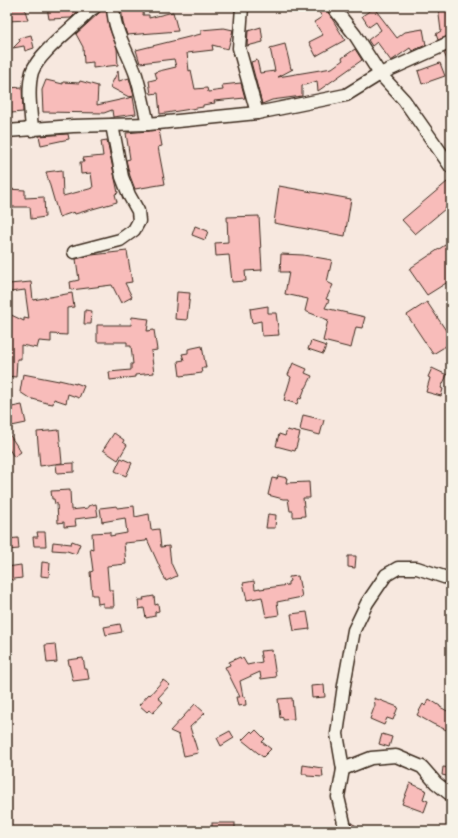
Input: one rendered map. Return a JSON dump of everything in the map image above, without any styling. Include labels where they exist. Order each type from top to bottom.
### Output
[{"type":"street","points":[[32,130],[30,90],[32,74],[35,66],[42,55],[95,7]]},
{"type":"street","points":[[113,7],[117,29],[136,75],[143,98],[148,124]]},
{"type":"street","points":[[242,7],[239,48],[257,113]]},
{"type":"street","points":[[333,7],[355,35],[380,74],[404,100],[451,167]]},
{"type":"street","points":[[7,131],[73,126],[148,124],[257,113],[346,95],[380,74],[451,42]]},
{"type":"street","points":[[74,252],[120,240],[134,230],[139,221],[138,211],[128,195],[122,177],[112,125]]},
{"type":"street","points":[[343,831],[344,823],[338,797],[343,769],[337,734],[354,630],[367,603],[386,575],[398,568],[416,568],[451,578]]},
{"type":"street","points":[[343,769],[371,758],[396,756],[422,767],[436,783],[451,794]]},
{"type":"building","points":[[7,7],[24,7],[28,20],[7,21]]},
{"type":"building","points":[[47,7],[82,7],[71,18],[49,19]]},
{"type":"building","points":[[102,7],[106,7],[109,27],[117,48],[118,65],[93,68],[93,62],[84,63],[83,47],[76,34],[99,13]]},
{"type":"building","points":[[121,7],[144,7],[143,15],[149,15],[149,18],[173,12],[178,31],[127,35],[123,23]]},
{"type":"building","points":[[316,7],[325,7],[345,40],[316,56],[309,42],[323,35],[314,22],[322,17]]},
{"type":"building","points":[[438,7],[447,7],[449,23],[451,23],[451,35],[438,40],[436,34],[441,31]]},
{"type":"building","points":[[374,8],[397,38],[405,32],[423,29],[426,45],[412,51],[410,48],[391,61],[377,42],[372,46],[368,40],[381,30],[376,22],[369,27],[362,16]]},
{"type":"building","points":[[261,27],[263,42],[247,46],[248,31]]},
{"type":"building","points":[[224,28],[233,30],[228,49],[212,45],[213,50],[187,53],[189,71],[191,70],[195,89],[207,88],[208,92],[223,90],[222,85],[241,83],[245,98],[214,101],[215,103],[203,105],[203,107],[160,114],[158,93],[151,94],[149,81],[157,79],[155,72],[176,67],[174,59],[140,63],[136,50],[201,34],[201,30]]},
{"type":"building","points":[[31,35],[34,48],[25,51],[24,46],[13,48],[20,41],[19,38]]},
{"type":"building","points":[[285,44],[291,69],[293,69],[278,77],[332,68],[343,60],[342,58],[355,49],[362,60],[318,91],[317,81],[302,86],[302,96],[272,100],[262,104],[251,62],[257,60],[260,73],[275,71],[270,48]]},
{"type":"building","points":[[451,50],[451,69],[444,53]]},
{"type":"building","points":[[440,63],[445,76],[422,84],[418,71]]},
{"type":"building","points":[[118,71],[119,81],[129,78],[134,96],[129,97],[110,87]]},
{"type":"building","points":[[46,80],[63,84],[63,82],[79,83],[80,81],[98,86],[97,105],[133,97],[136,114],[113,117],[112,110],[104,113],[43,112],[42,90]]},
{"type":"building","points":[[22,87],[23,112],[11,113],[9,88]]},
{"type":"building","points":[[159,130],[162,146],[158,147],[165,184],[135,189],[126,160],[130,159],[126,133]]},
{"type":"building","points":[[68,134],[69,139],[41,145],[39,136]]},
{"type":"building","points":[[107,140],[118,193],[115,194],[117,202],[59,217],[46,172],[62,170],[63,196],[93,188],[91,173],[81,174],[80,162],[84,162],[83,158],[103,156],[101,141]]},
{"type":"building","points":[[447,182],[451,187],[451,204],[415,234],[402,220]]},
{"type":"building","points":[[279,186],[351,199],[345,236],[274,223]]},
{"type":"building","points":[[7,189],[25,190],[25,198],[44,197],[45,217],[31,219],[30,207],[7,207]]},
{"type":"building","points":[[259,216],[262,270],[245,271],[246,281],[232,282],[229,255],[216,256],[215,243],[228,242],[227,217]]},
{"type":"building","points":[[195,226],[208,231],[205,240],[192,235]]},
{"type":"building","points":[[451,241],[451,258],[447,261],[451,266],[451,280],[427,295],[409,269]]},
{"type":"building","points":[[127,251],[132,282],[125,283],[132,297],[121,303],[112,285],[71,290],[70,282],[79,280],[76,259],[92,255]]},
{"type":"building","points":[[281,254],[303,255],[332,260],[327,282],[333,285],[326,299],[329,300],[325,308],[365,317],[362,328],[356,327],[351,348],[323,341],[328,320],[305,311],[308,299],[285,294],[289,272],[280,272]]},
{"type":"building","points":[[31,282],[33,300],[72,293],[74,307],[67,308],[67,335],[51,334],[51,342],[39,341],[37,348],[21,345],[21,359],[17,359],[16,377],[7,376],[7,313],[24,321],[24,318],[29,319],[25,290],[10,292],[9,284]]},
{"type":"building","points":[[177,292],[190,293],[187,320],[175,319]]},
{"type":"building","points":[[427,302],[451,338],[451,343],[433,354],[407,315]]},
{"type":"building","points":[[268,306],[268,313],[276,313],[279,335],[262,336],[261,321],[252,323],[250,309]]},
{"type":"building","points":[[85,310],[92,311],[91,324],[84,324]]},
{"type":"building","points":[[132,317],[149,319],[147,331],[154,330],[157,350],[151,351],[154,373],[110,380],[109,372],[131,370],[131,364],[133,364],[131,346],[127,346],[127,342],[97,342],[97,325],[131,325]]},
{"type":"building","points":[[311,341],[326,346],[323,354],[308,349]]},
{"type":"building","points":[[202,346],[206,368],[201,368],[202,373],[180,376],[178,361],[184,360],[182,354],[188,353],[188,349]]},
{"type":"building","points":[[293,363],[307,369],[305,373],[312,376],[297,404],[284,400],[291,377],[288,375]]},
{"type":"building","points":[[432,368],[447,375],[441,388],[443,389],[441,396],[426,392],[430,378],[428,377]]},
{"type":"building","points":[[23,374],[76,383],[84,386],[79,398],[68,394],[66,403],[54,399],[53,404],[47,403],[29,398],[20,392]]},
{"type":"building","points":[[22,405],[26,423],[7,427],[7,408]]},
{"type":"building","points":[[303,415],[324,420],[320,435],[300,430]]},
{"type":"building","points":[[59,430],[62,463],[40,466],[37,432]]},
{"type":"building","points":[[287,430],[300,433],[295,451],[276,446],[279,434],[285,436]]},
{"type":"building","points":[[7,431],[21,452],[14,457],[7,446]]},
{"type":"building","points":[[114,433],[124,440],[123,442],[127,445],[118,460],[103,450]]},
{"type":"building","points":[[121,458],[132,463],[126,476],[115,471]]},
{"type":"building","points":[[74,463],[74,472],[57,473],[56,464]]},
{"type":"building","points":[[278,476],[287,478],[286,483],[309,482],[310,498],[303,498],[305,516],[293,517],[293,511],[290,511],[288,499],[268,495],[272,478],[277,479]]},
{"type":"building","points":[[70,490],[71,510],[88,508],[88,506],[96,504],[98,516],[75,519],[76,526],[64,527],[64,522],[58,523],[57,503],[55,504],[54,499],[52,499],[51,491]]},
{"type":"building","points":[[117,506],[117,508],[134,506],[135,517],[149,514],[151,530],[159,529],[161,547],[169,546],[171,563],[177,576],[166,581],[147,539],[146,541],[124,543],[126,564],[107,566],[109,590],[113,590],[114,607],[103,607],[103,603],[98,604],[97,595],[92,595],[90,572],[93,571],[90,548],[93,549],[92,533],[110,532],[110,536],[127,533],[125,518],[102,522],[100,508]]},
{"type":"building","points":[[268,514],[276,515],[275,528],[266,528]]},
{"type":"building","points":[[37,532],[45,532],[46,546],[34,546],[33,537],[38,537]]},
{"type":"building","points":[[18,538],[19,549],[7,550],[7,539]]},
{"type":"building","points":[[72,541],[80,544],[76,554],[67,551],[52,550],[53,542],[71,544]]},
{"type":"building","points":[[348,556],[356,556],[355,568],[348,567]]},
{"type":"building","points":[[42,562],[50,563],[49,577],[41,576]]},
{"type":"building","points":[[21,565],[22,578],[7,580],[7,567]]},
{"type":"building","points":[[298,576],[302,597],[277,602],[279,615],[266,617],[262,597],[247,600],[243,583],[254,581],[255,589],[260,589],[288,585],[288,582],[290,581],[289,577]]},
{"type":"building","points":[[154,596],[155,605],[158,604],[159,611],[155,612],[155,616],[146,618],[144,608],[139,609],[138,600],[144,600],[143,598]]},
{"type":"building","points":[[307,612],[310,629],[294,631],[291,614]]},
{"type":"building","points":[[120,624],[122,632],[106,635],[104,627]]},
{"type":"building","points":[[55,644],[57,662],[47,663],[45,645]]},
{"type":"building","points":[[272,650],[276,677],[261,679],[260,672],[240,681],[243,697],[245,696],[246,705],[238,706],[236,697],[240,697],[225,667],[230,665],[229,662],[240,657],[241,659],[243,658],[247,665],[262,662],[260,651]]},
{"type":"building","points":[[83,658],[89,679],[73,681],[68,660]]},
{"type":"building","points":[[163,680],[170,685],[158,698],[163,702],[153,713],[149,710],[147,712],[139,705]]},
{"type":"building","points":[[324,685],[325,697],[312,698],[311,686]]},
{"type":"building","points":[[292,698],[294,719],[283,720],[283,717],[280,718],[278,699]]},
{"type":"building","points":[[374,698],[398,707],[393,720],[387,718],[384,725],[370,719],[375,705]]},
{"type":"building","points":[[429,699],[451,713],[451,732],[417,715],[423,704],[425,706]]},
{"type":"building","points":[[195,704],[205,713],[190,727],[198,753],[184,756],[179,735],[170,731]]},
{"type":"building","points":[[256,730],[265,739],[262,742],[271,749],[263,757],[242,740],[251,731],[253,733]]},
{"type":"building","points":[[230,731],[234,738],[221,746],[217,738]]},
{"type":"building","points":[[382,734],[392,737],[389,747],[379,744]]},
{"type":"building","points":[[303,765],[322,768],[323,777],[307,776],[307,774],[302,774]]},
{"type":"building","points":[[443,767],[451,768],[451,777],[442,775]]},
{"type":"building","points":[[410,783],[426,790],[423,799],[428,801],[424,812],[402,804]]},
{"type":"building","points":[[212,823],[235,823],[235,831],[212,831]]},
{"type":"building","points":[[351,823],[366,831],[351,831]]}]
